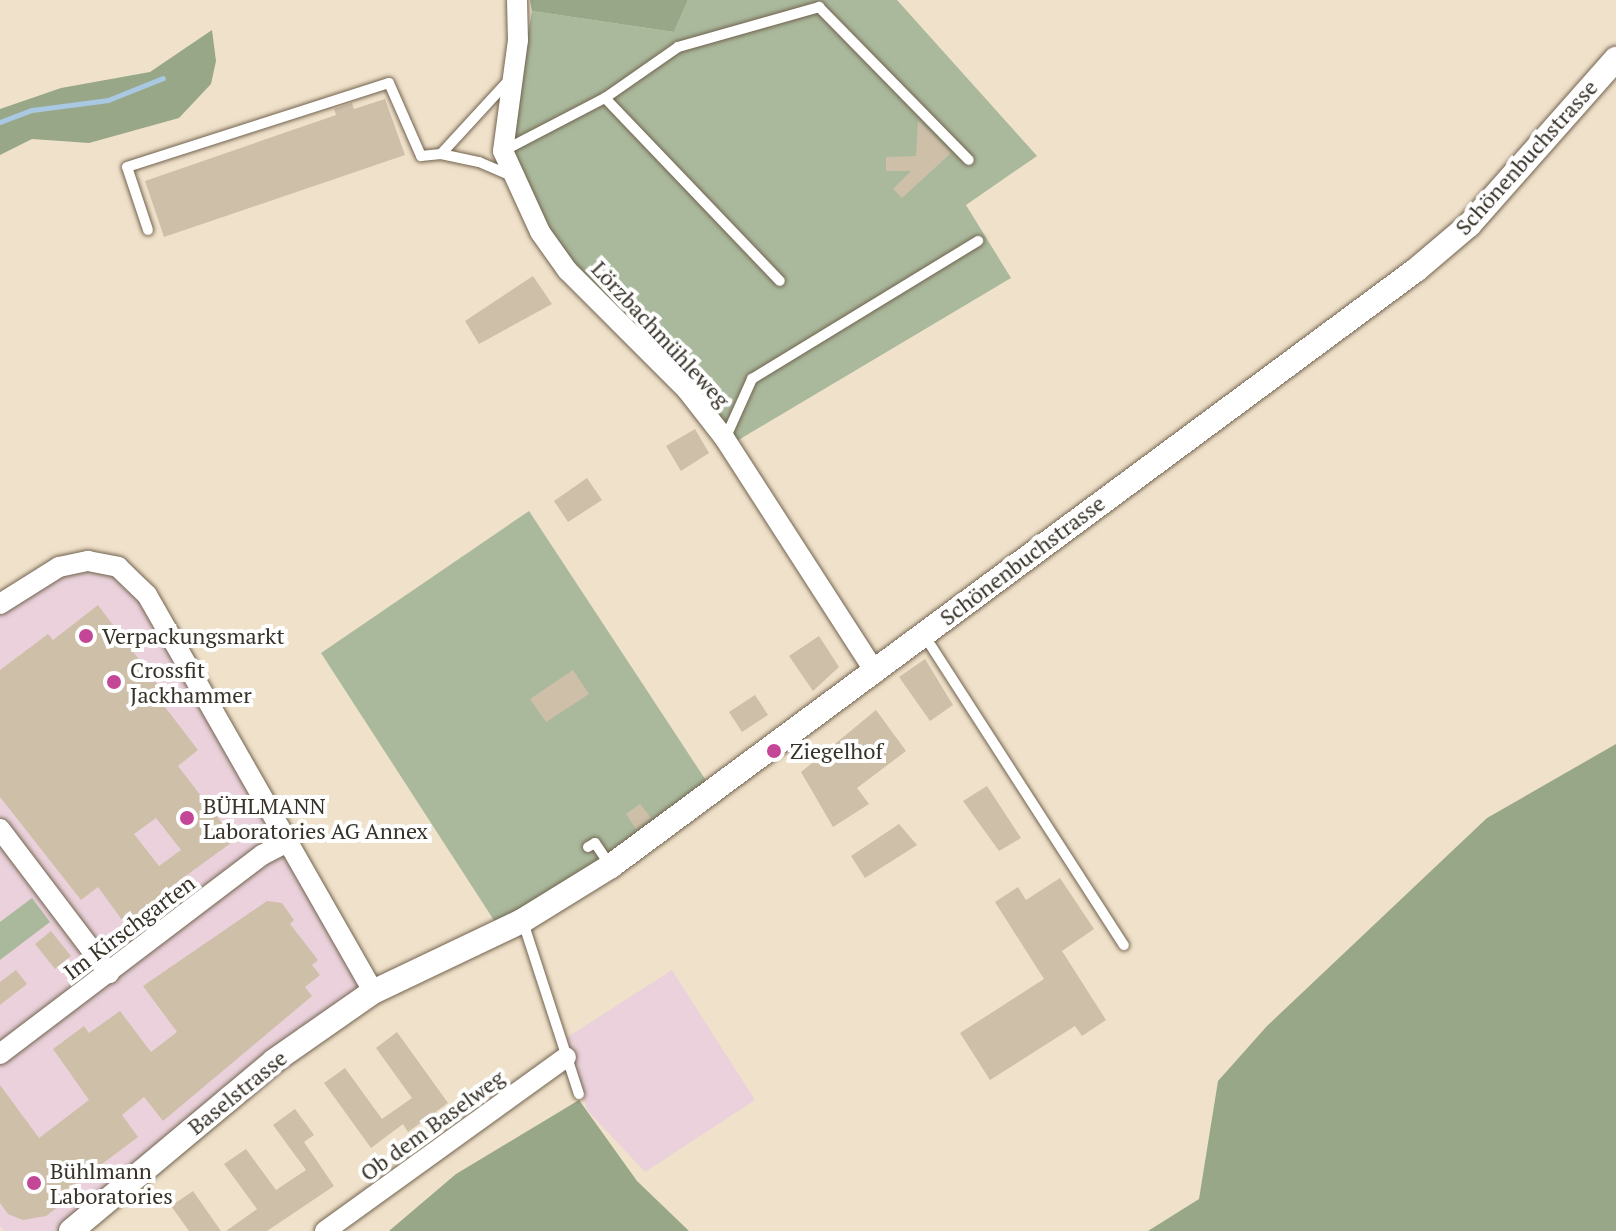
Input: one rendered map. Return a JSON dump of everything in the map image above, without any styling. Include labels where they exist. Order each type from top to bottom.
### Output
[{"type":"street","name":"Lörzbachmühleweg","points":[[517,0],[503,151],[540,232],[567,270],[687,390],[725,439],[876,673]]},
{"type":"street","name":"Schönenbuchstrasse","points":[[373,992],[522,921],[611,866],[876,673],[1416,270],[1469,225],[1616,59]]},
{"type":"street","points":[[0,604],[59,567],[88,561],[118,567],[147,595],[373,992]]},
{"type":"street","points":[[0,829],[109,973]]},
{"type":"street","name":"Im Kirschgarten","points":[[0,1054],[262,855],[289,841]]},
{"type":"street","name":"Baselstrasse","points":[[71,1231],[274,1061],[373,992]]},
{"type":"street","name":"Ob dem Baselweg","points":[[325,1231],[566,1057]]},
{"type":"lane","points":[[503,151],[605,98],[678,47],[819,7],[969,160]]},
{"type":"lane","points":[[441,154],[512,77]]},
{"type":"lane","points":[[148,230],[127,167],[389,83],[421,156],[441,154],[512,176]]},
{"type":"lane","points":[[605,98],[780,281]]},
{"type":"lane","points":[[725,439],[731,436],[752,379],[978,241]]},
{"type":"lane","points":[[924,635],[1124,945]]},
{"type":"lane","points":[[588,847],[595,843],[611,866]]},
{"type":"lane","points":[[522,921],[579,1094]]},
{"type":"shaded area","points":[[59,567],[118,567],[386,995],[281,1073],[88,1231],[4,1231],[0,1226],[0,604]]},
{"type":"shaded area","points":[[672,970],[755,1100],[645,1172],[587,1110],[566,1038]]},
{"type":"green space","points":[[530,0],[688,0],[674,32],[532,11]]},
{"type":"green space","points":[[688,0],[897,0],[1037,156],[966,205],[1011,278],[730,445],[555,249],[506,154],[532,11],[674,32]]},
{"type":"green space","points":[[212,30],[216,61],[211,84],[179,118],[89,143],[32,139],[0,155],[0,109],[61,88],[150,72]]},
{"type":"green space","points":[[529,511],[711,788],[497,925],[321,653]]},
{"type":"green space","points":[[1616,744],[1616,1231],[1148,1231],[1199,1199],[1218,1081],[1267,1026],[1487,818]]},
{"type":"green space","points":[[32,898],[50,922],[0,960],[0,922]]},
{"type":"green space","points":[[579,1100],[637,1181],[689,1231],[389,1231],[456,1174]]},
{"type":"building","points":[[385,99],[405,155],[164,237],[145,181],[336,115],[334,109],[352,103],[354,109]]},
{"type":"building","points":[[918,120],[951,153],[902,198],[893,189],[911,171],[886,171],[886,157],[916,156]]},
{"type":"building","points":[[533,276],[552,304],[479,344],[465,321]]},
{"type":"building","points":[[695,429],[709,453],[681,471],[666,446]]},
{"type":"building","points":[[587,478],[602,500],[568,522],[554,501]]},
{"type":"building","points":[[98,605],[164,693],[158,698],[198,750],[178,766],[235,840],[176,883],[182,892],[130,931],[98,887],[81,900],[0,797],[0,670],[48,634],[53,640]],"holes":[[[156,818],[181,850],[159,866],[134,834]]]},
{"type":"building","points":[[819,636],[839,667],[813,691],[789,656]]},
{"type":"building","points":[[925,659],[953,705],[930,721],[899,677]]},
{"type":"building","points":[[573,670],[589,694],[546,722],[530,699]]},
{"type":"building","points":[[755,695],[768,715],[742,732],[729,712]]},
{"type":"building","points":[[876,710],[906,751],[857,788],[869,804],[833,827],[801,772]]},
{"type":"building","points":[[987,786],[1021,838],[999,851],[963,801]]},
{"type":"building","points":[[640,804],[651,818],[636,829],[626,814]]},
{"type":"building","points":[[899,824],[917,845],[865,878],[851,856]]},
{"type":"building","points":[[1060,878],[1094,929],[1062,951],[1106,1020],[1082,1036],[1075,1026],[990,1080],[960,1033],[1044,979],[995,902],[1018,887],[1026,900]]},
{"type":"building","points":[[267,901],[282,903],[294,920],[290,924],[318,960],[312,965],[320,975],[305,987],[312,996],[163,1121],[144,1097],[122,1115],[138,1137],[74,1185],[79,1191],[46,1216],[23,1220],[8,1214],[0,1203],[0,1085],[39,1138],[89,1100],[53,1049],[84,1026],[89,1033],[120,1011],[151,1052],[177,1032],[143,986]]},
{"type":"building","points":[[51,931],[71,956],[55,969],[35,944]]},
{"type":"building","points":[[16,970],[27,984],[0,1005],[0,982]]},
{"type":"building","points":[[397,1032],[448,1103],[408,1132],[403,1124],[371,1148],[324,1083],[345,1068],[382,1119],[412,1098],[376,1048]]},
{"type":"building","points":[[295,1109],[314,1135],[304,1142],[334,1186],[267,1231],[226,1231],[257,1209],[224,1164],[246,1149],[276,1190],[306,1170],[273,1125]]},
{"type":"building","points":[[193,1191],[221,1231],[189,1231],[171,1206]]},
{"type":"waterway","points":[[0,122],[32,110],[108,100],[163,78]]},
{"type":"place","name":"Verpackungsmarkt","points":[[86,636]]},
{"type":"place","name":"Crossfit Jackhammer","points":[[114,682]]},
{"type":"place","name":"Ziegelhof","points":[[774,751]]},
{"type":"place","name":"BÜHLMANN Laboratories AG Annex","points":[[187,818]]},
{"type":"place","name":"Bühlmann Laboratories","points":[[34,1183]]}]
